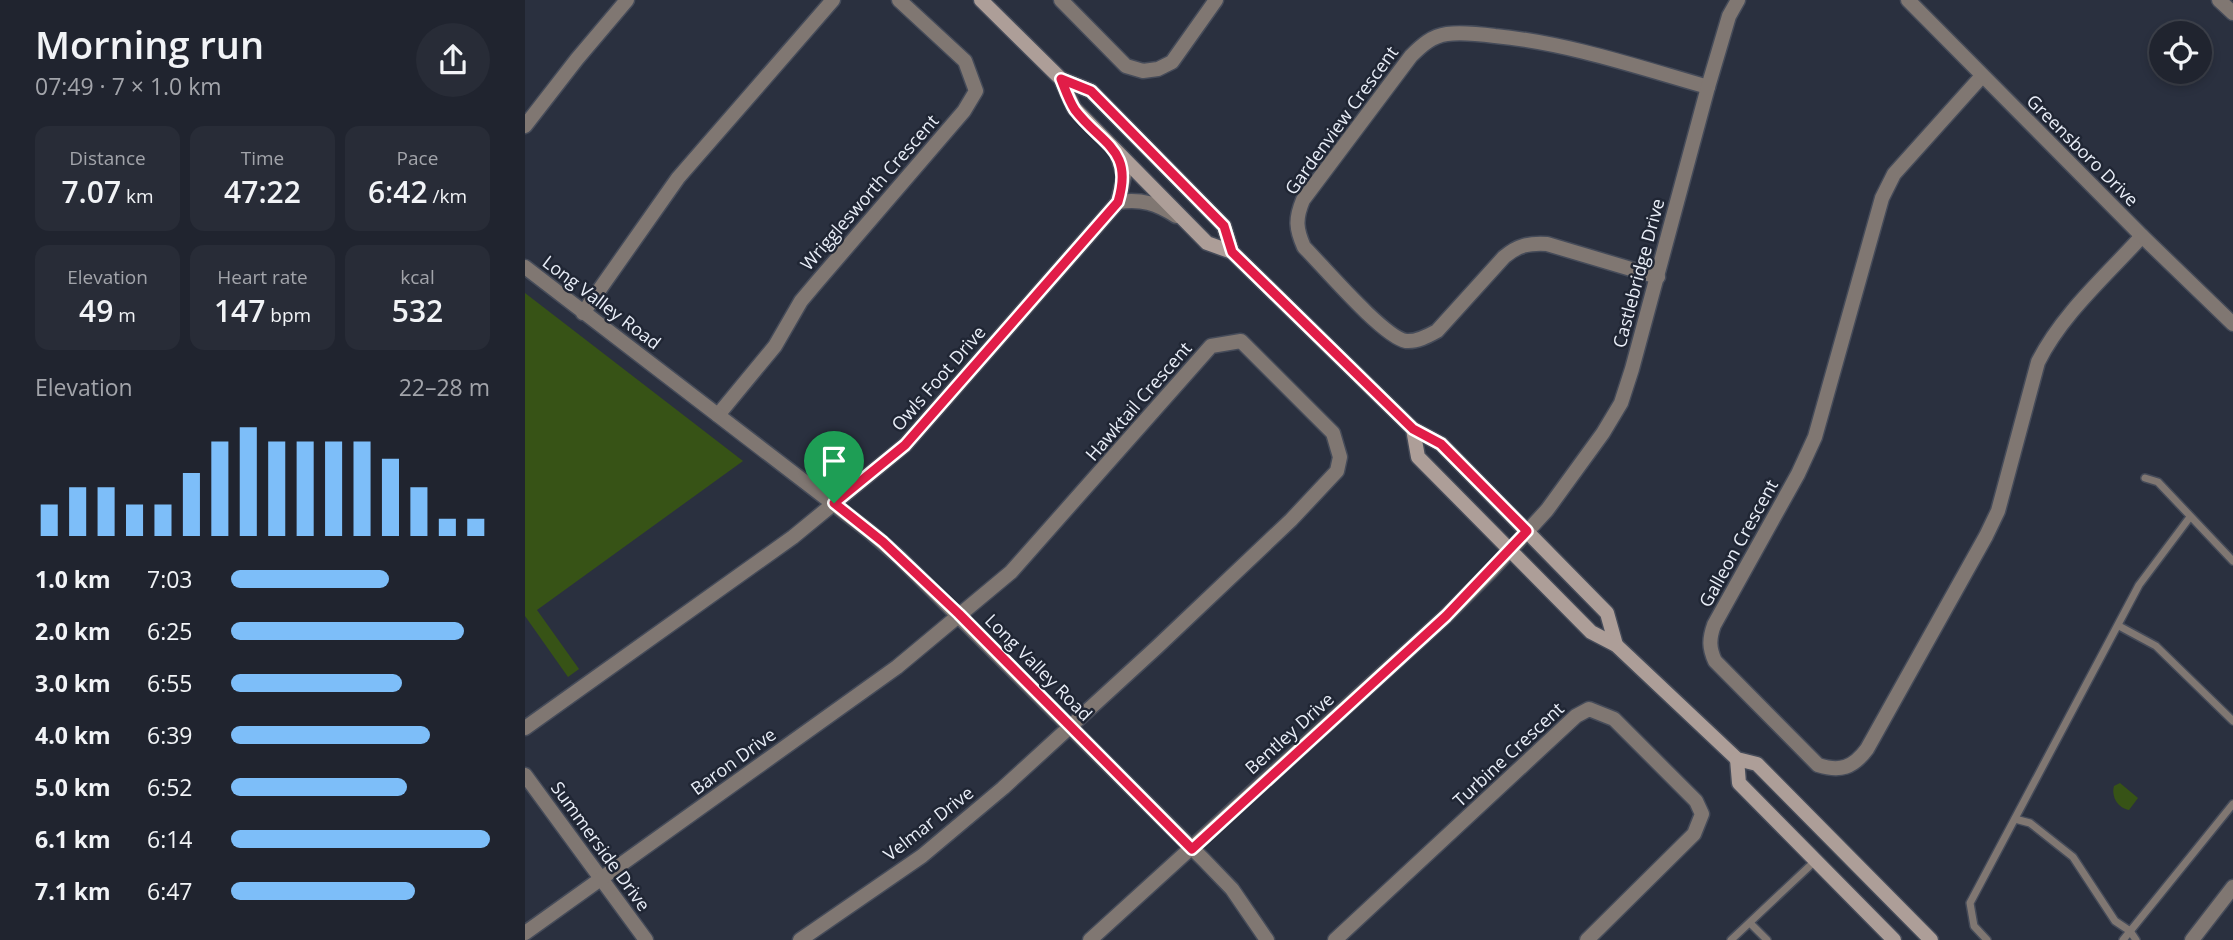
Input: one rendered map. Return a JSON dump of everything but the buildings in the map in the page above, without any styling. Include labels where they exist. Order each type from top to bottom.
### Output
[{"type":"main road","points":[[981,0],[1061,79],[1074,108],[1207,243],[1232,252],[1413,429],[1441,444],[1607,612],[1616,645]]},
{"type":"main road","points":[[1061,79],[1091,91],[1187,187],[1224,226],[1232,252]]},
{"type":"main road","points":[[1413,429],[1418,457],[1591,632],[1616,645],[1737,759],[1757,764],[1931,940]]},
{"type":"main road","points":[[1737,759],[1739,783],[1894,940]]},
{"type":"street","points":[[525,126],[627,0]]},
{"type":"street","points":[[583,313],[678,178],[833,0]]},
{"type":"street","name":"Wrigglesworth Crescent","points":[[718,415],[775,346],[801,301],[964,111],[976,91],[965,61],[899,0]]},
{"type":"street","points":[[1061,0],[1126,66],[1143,71],[1158,69],[1172,62],[1216,0]]},
{"type":"street","name":"Castlebridge Drive","points":[[1510,550],[1547,510],[1604,433],[1621,403],[1708,87],[1729,16],[1738,0]]},
{"type":"street","name":"Greensboro Drive","points":[[1908,0],[2233,324]]},
{"type":"street","points":[[2219,0],[2233,13]]},
{"type":"street","name":"Gardenview Crescent","points":[[1658,276],[1548,244],[1531,243],[1516,247],[1504,257],[1437,331],[1423,338],[1406,341],[1387,332],[1304,247],[1296,230],[1296,215],[1303,201],[1411,56],[1425,42],[1445,34],[1470,33],[1527,39],[1575,49],[1708,87]]},
{"type":"street","name":"Galleon Crescent","points":[[1982,76],[1893,174],[1882,198],[1815,438],[1798,474],[1713,625],[1710,637],[1709,649],[1715,661],[1818,765],[1840,769],[1851,766],[1867,749],[1998,511],[2038,362],[2046,346],[2058,328],[2142,236]]},
{"type":"street","points":[[1117,153],[1124,176],[1118,202],[1136,200],[1159,205],[1185,221]]},
{"type":"street","name":"Owls Foot Drive","points":[[525,728],[793,537],[905,445],[1118,202]]},
{"type":"street","name":"Long Valley Road","points":[[525,267],[883,542],[1072,726],[1136,795],[1232,889],[1267,940]]},
{"type":"street","name":"Hawktail Crescent","points":[[959,614],[1022,561],[1211,346],[1241,341],[1265,364],[1333,433],[1340,457],[1337,471],[1291,520],[1072,726]]},
{"type":"street","name":"Bentley Drive","points":[[1090,940],[1446,616],[1510,550]]},
{"type":"street","name":"Baron Drive","points":[[525,933],[897,667],[959,614]]},
{"type":"street","name":"Turbine Crescent","points":[[1335,940],[1576,716],[1589,709],[1614,719],[1696,801],[1702,814],[1694,834],[1587,940]]},
{"type":"street","name":"Velmar Drive","points":[[800,940],[922,856],[1072,726]]},
{"type":"street","name":"Summerside Drive","points":[[525,775],[646,940]]},
{"type":"street","points":[[2192,940],[2233,887]]},
{"type":"lane","points":[[2145,478],[2158,482],[2233,561]]},
{"type":"lane","points":[[1987,940],[1975,926],[1971,903],[2139,586],[2190,517]]},
{"type":"lane","points":[[2119,626],[2156,646],[2233,721]]},
{"type":"lane","points":[[2123,940],[2233,804]]},
{"type":"lane","points":[[2015,819],[2030,823],[2073,856],[2115,921],[2130,931],[2136,940]]},
{"type":"lane","points":[[1731,940],[1816,860]]},
{"type":"lane","points":[[1750,923],[1766,940]]},
{"type":"green space","points":[[525,293],[743,461],[537,610],[579,669],[568,677],[525,616]]},
{"type":"green space","points":[[2120,783],[2138,798],[2129,810],[2122,807],[2115,798],[2114,786]]},
{"type":"route","points":[[1061,79],[1091,91],[1224,226],[1232,252],[1413,429],[1441,444],[1527,531],[1446,616],[1192,849],[959,614],[883,542],[834,503],[905,445],[1118,202],[1124,176],[1117,153],[1074,108],[1061,79]]}]
